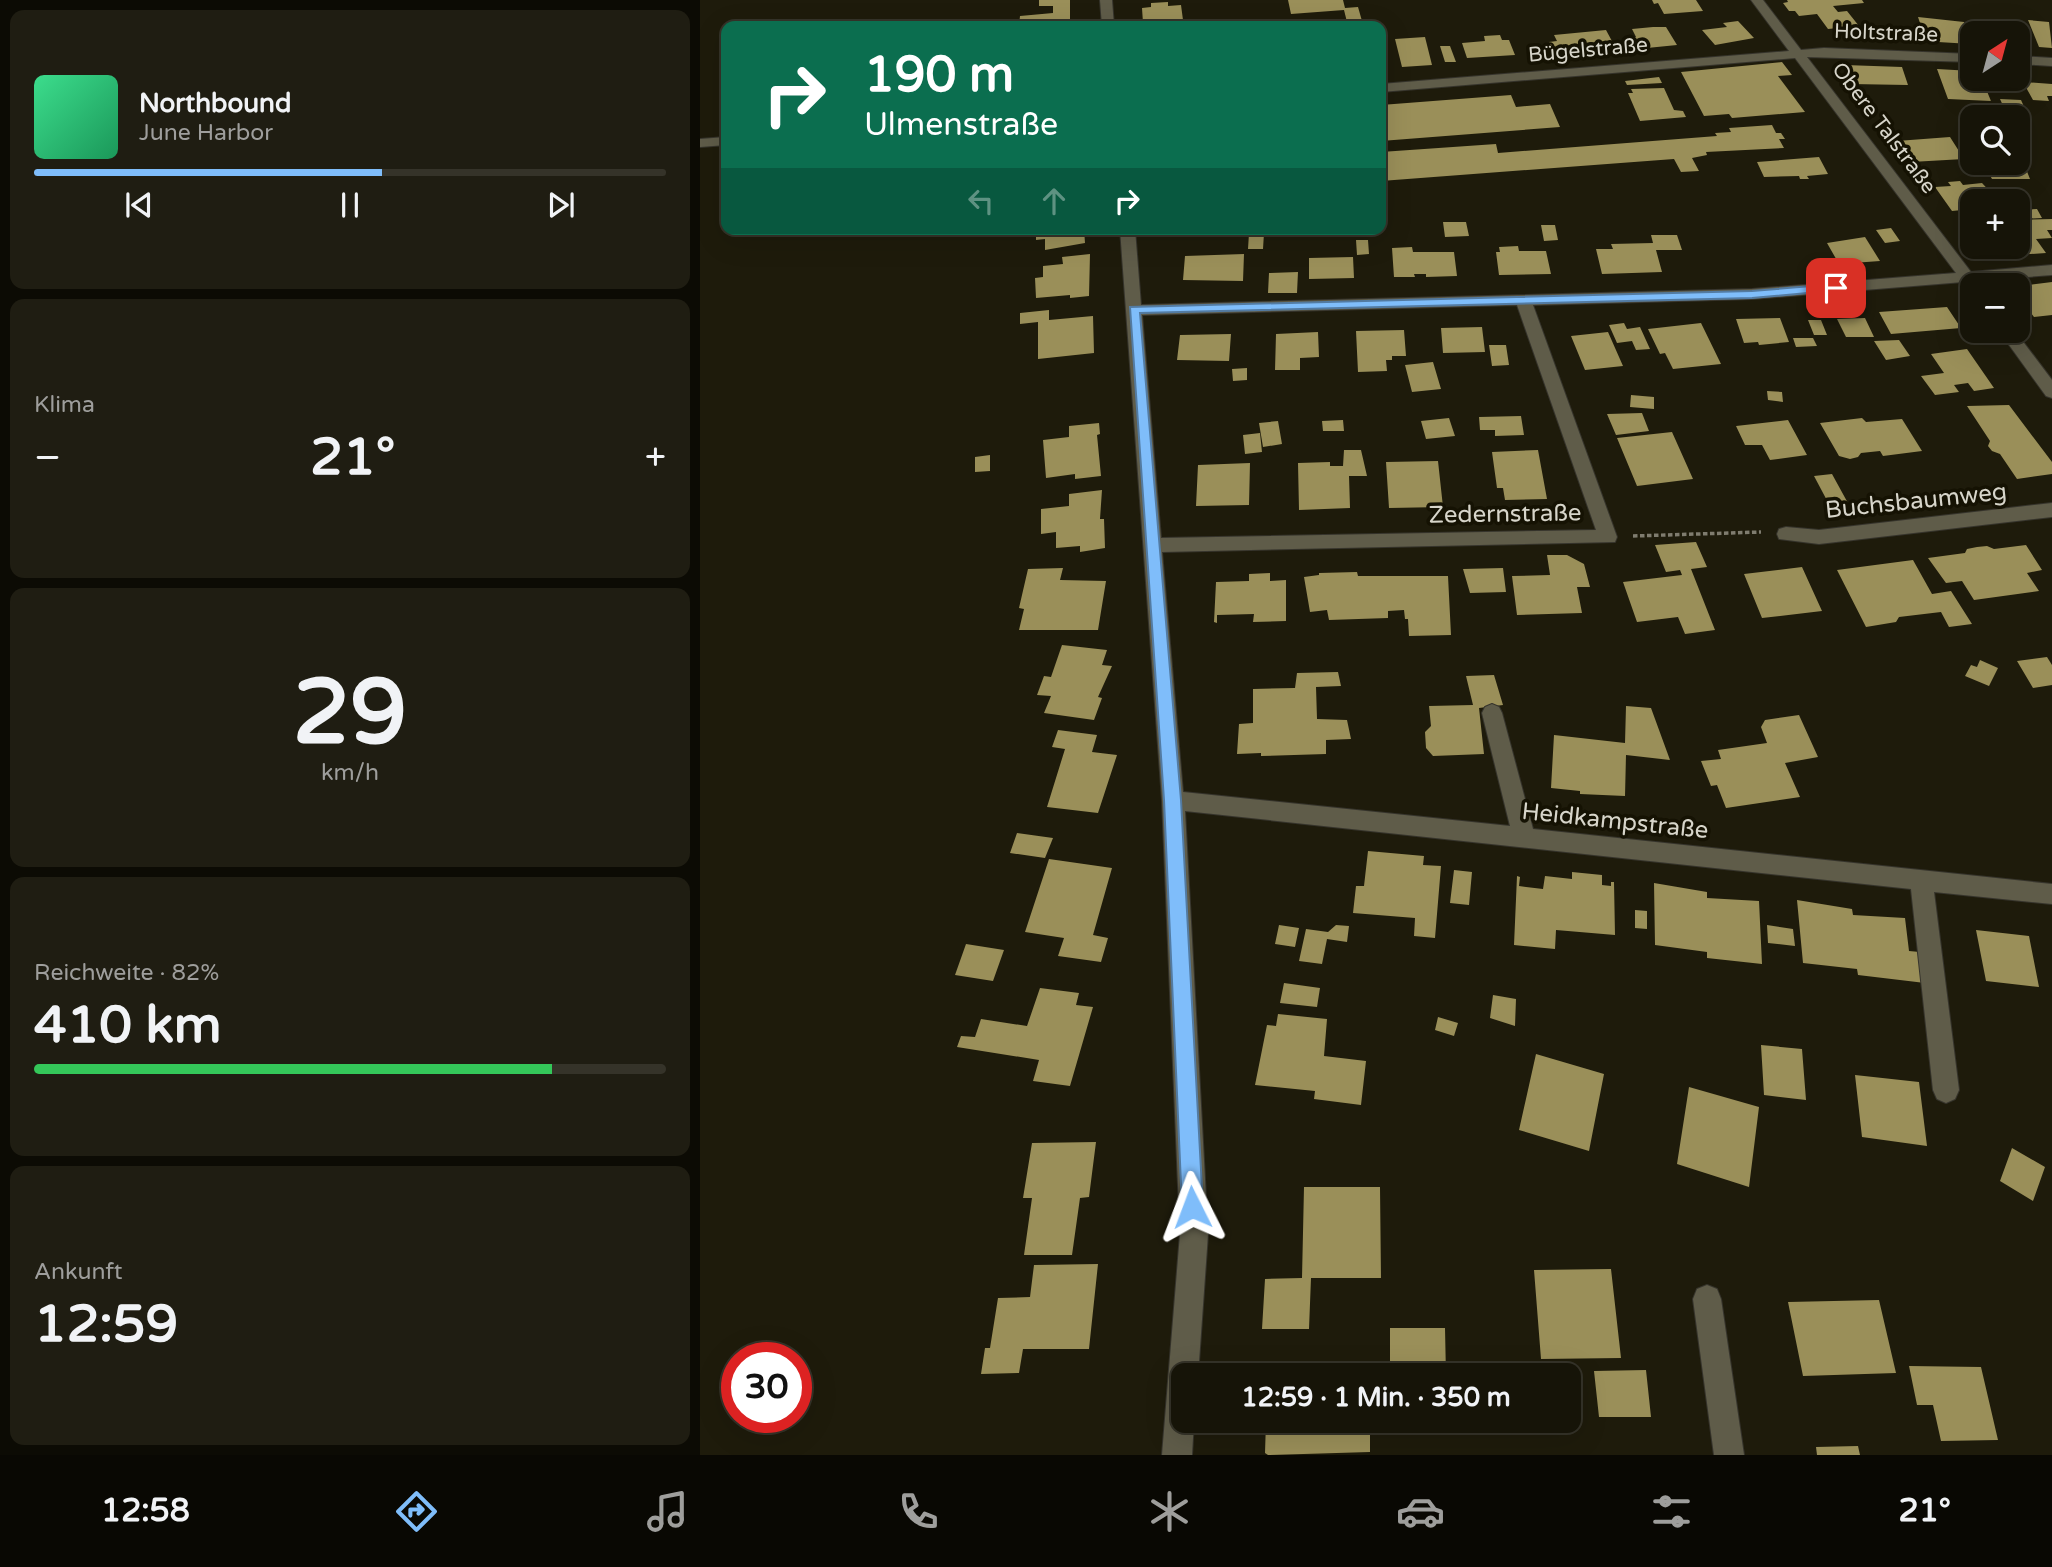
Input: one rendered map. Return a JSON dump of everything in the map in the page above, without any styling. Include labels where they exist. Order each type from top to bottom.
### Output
[{"type":"street","points":[[1105,0],[1107,21]]},
{"type":"street","name":"Obere Talstraße","points":[[1757,0],[1964,273]]},
{"type":"street","name":"Holtstraße","points":[[1798,53],[1824,51],[1960,57]]},
{"type":"street","name":"Bügelstraße","points":[[1386,88],[1798,53]]},
{"type":"street","points":[[2030,61],[2052,62]]},
{"type":"street","points":[[700,143],[721,141]]},
{"type":"street","points":[[1127,235],[1172,800],[1194,1234],[1177,1455]]},
{"type":"street","points":[[2030,273],[2052,270]]},
{"type":"street","points":[[1134,310],[1752,295],[1960,282]]},
{"type":"street","name":"Zedernstraße","points":[[1152,545],[1608,537],[1523,300]]},
{"type":"street","points":[[2016,343],[2050,388]]},
{"type":"street","name":"Buchsbaumweg","points":[[1786,534],[1819,537],[2052,510]]},
{"type":"street","points":[[1492,713],[1524,838]]},
{"type":"street","name":"Heidkampstraße","points":[[1172,800],[2052,894]]},
{"type":"street","points":[[1921,880],[1947,1090]]},
{"type":"street","points":[[1707,1300],[1729,1455]]},
{"type":"path","points":[[1608,537],[1786,534]]},
{"type":"building","points":[[1039,0],[1070,0],[1070,21],[1019,21],[1020,16],[1053,13],[1053,6],[1039,6]]},
{"type":"building","points":[[1288,0],[1343,0],[1345,8],[1358,7],[1362,21],[1347,21],[1344,10],[1291,14]]},
{"type":"building","points":[[1652,0],[1696,0],[1703,11],[1664,14],[1658,3],[1654,4]]},
{"type":"building","points":[[1787,0],[1862,0],[1864,3],[1833,6],[1838,12],[1847,11],[1859,26],[1828,29],[1817,14],[1799,16],[1795,11],[1789,11],[1783,3],[1788,2]]},
{"type":"building","points":[[1168,2],[1168,6],[1181,5],[1183,20],[1143,21],[1142,8],[1151,7],[1151,3]]},
{"type":"building","points":[[1918,17],[1960,22],[1960,43],[1938,42],[1934,30],[1922,29]]},
{"type":"building","points":[[1738,21],[1754,38],[1715,45],[1702,30],[1727,27],[1723,23]]},
{"type":"building","points":[[2028,21],[2049,22],[2052,48],[2039,47]]},
{"type":"building","points":[[1666,27],[1677,45],[1637,49],[1631,37],[1636,37],[1632,29]]},
{"type":"building","points":[[1606,30],[1613,43],[1590,45],[1595,54],[1557,57],[1549,42],[1557,41],[1554,35]]},
{"type":"building","points":[[1500,35],[1502,40],[1509,40],[1515,55],[1467,58],[1462,43],[1485,41],[1484,36]]},
{"type":"building","points":[[1425,37],[1432,65],[1402,67],[1395,39]]},
{"type":"building","points":[[1440,46],[1450,46],[1456,62],[1445,62]]},
{"type":"building","points":[[1782,62],[1792,75],[1778,76],[1805,112],[1732,118],[1729,114],[1704,116],[1681,72]]},
{"type":"building","points":[[1845,65],[1902,67],[1908,85],[1851,84]]},
{"type":"building","points":[[1937,69],[1960,70],[1960,91],[1987,91],[1991,101],[1948,99]]},
{"type":"building","points":[[1659,77],[1662,83],[1627,85],[1625,81]]},
{"type":"building","points":[[2030,82],[2052,84],[2052,96],[2047,96],[2049,101],[2033,100],[2028,91]]},
{"type":"building","points":[[1664,88],[1674,110],[1683,111],[1686,117],[1640,121],[1628,93],[1633,93],[1631,89]]},
{"type":"building","points":[[1511,95],[1516,107],[1550,104],[1560,127],[1386,141],[1386,105]]},
{"type":"building","points":[[2000,99],[2021,100],[2023,105],[2003,105]]},
{"type":"building","points":[[1772,125],[1776,133],[1781,133],[1785,139],[1779,139],[1784,148],[1706,152],[1707,155],[1692,158],[1699,171],[1681,172],[1674,159],[1386,181],[1386,152],[1496,144],[1498,153],[1717,136],[1715,133],[1731,132],[1729,128]]},
{"type":"building","points":[[1950,137],[1960,153],[1960,159],[1911,162],[1897,141]]},
{"type":"building","points":[[1819,157],[1828,174],[1807,176],[1809,179],[1800,179],[1799,176],[1764,177],[1757,162]]},
{"type":"building","points":[[1990,175],[2028,175],[2030,179],[1992,179]]},
{"type":"building","points":[[1960,181],[1963,185],[1982,183],[1988,189],[1960,189],[1960,210],[1952,211],[1935,187],[1951,186],[1948,182]]},
{"type":"building","points":[[2030,209],[2037,209],[2042,218],[2030,218]]},
{"type":"building","points":[[2052,219],[2052,230],[2047,230],[2052,238],[2036,239],[2046,253],[2030,254],[2030,220]]},
{"type":"building","points":[[1443,222],[1466,222],[1469,236],[1445,237]]},
{"type":"building","points":[[1541,225],[1555,225],[1558,240],[1544,241]]},
{"type":"building","points":[[1891,228],[1900,241],[1885,243],[1876,230]]},
{"type":"building","points":[[1036,235],[1084,235],[1085,243],[1045,250],[1045,239],[1036,240]]},
{"type":"building","points":[[1249,235],[1264,235],[1263,249],[1248,249]]},
{"type":"building","points":[[1651,235],[1677,235],[1682,250],[1656,250],[1662,272],[1602,274],[1596,249],[1613,249],[1611,244],[1653,243]]},
{"type":"building","points":[[1865,237],[1880,261],[1839,264],[1827,243]]},
{"type":"building","points":[[1356,240],[1368,240],[1369,254],[1357,255]]},
{"type":"building","points":[[1518,246],[1519,251],[1546,251],[1551,274],[1499,275],[1496,252],[1500,252],[1499,247]]},
{"type":"building","points":[[1412,247],[1413,252],[1454,252],[1457,276],[1426,277],[1426,274],[1414,274],[1415,277],[1394,277],[1392,248]]},
{"type":"building","points":[[1090,254],[1089,296],[1036,298],[1035,278],[1043,277],[1043,266],[1063,264],[1062,257]]},
{"type":"building","points":[[1244,254],[1243,281],[1183,280],[1185,256]]},
{"type":"building","points":[[1353,257],[1354,278],[1309,279],[1309,258]]},
{"type":"building","points":[[1298,272],[1297,293],[1268,293],[1269,273]]},
{"type":"building","points":[[2052,282],[2052,315],[2034,317],[2030,312],[2030,285]]},
{"type":"building","points":[[1947,307],[1960,328],[1891,334],[1879,312]]},
{"type":"building","points":[[1049,310],[1049,320],[1093,316],[1094,353],[1038,359],[1038,322],[1020,324],[1020,313]]},
{"type":"building","points":[[1780,318],[1789,342],[1759,345],[1758,342],[1744,343],[1736,319]]},
{"type":"building","points":[[1865,318],[1874,337],[1846,337],[1837,319]]},
{"type":"building","points":[[1808,320],[1821,320],[1827,335],[1814,335]]},
{"type":"building","points":[[1624,323],[1627,329],[1640,327],[1650,349],[1636,350],[1632,341],[1617,343],[1609,325]]},
{"type":"building","points":[[1701,323],[1721,364],[1673,369],[1665,353],[1660,354],[1648,329]]},
{"type":"building","points":[[1482,327],[1485,352],[1443,353],[1441,328]]},
{"type":"building","points":[[1404,330],[1406,356],[1392,356],[1392,360],[1386,360],[1387,371],[1358,372],[1356,331]]},
{"type":"building","points":[[1318,332],[1319,357],[1300,358],[1300,370],[1275,370],[1276,334]]},
{"type":"building","points":[[1608,332],[1623,366],[1585,370],[1571,336]]},
{"type":"building","points":[[1231,334],[1229,361],[1177,360],[1180,335]]},
{"type":"building","points":[[1793,338],[1813,338],[1817,346],[1796,347]]},
{"type":"building","points":[[1899,340],[1910,356],[1886,360],[1874,341]]},
{"type":"building","points":[[1489,345],[1506,345],[1509,365],[1492,366]]},
{"type":"building","points":[[1967,349],[1994,388],[1974,391],[1968,383],[1954,385],[1959,392],[1935,395],[1921,376],[1944,373],[1931,354]]},
{"type":"building","points":[[1433,362],[1441,389],[1412,392],[1405,365]]},
{"type":"building","points":[[1247,368],[1247,380],[1233,381],[1232,369]]},
{"type":"building","points":[[1767,391],[1782,392],[1783,402],[1768,400]]},
{"type":"building","points":[[1631,395],[1654,397],[1654,409],[1630,407]]},
{"type":"building","points":[[2009,405],[2052,462],[2052,474],[2017,479],[2000,454],[1988,446],[1990,441],[1967,406]]},
{"type":"building","points":[[1642,413],[1649,431],[1616,435],[1607,414]]},
{"type":"building","points":[[1521,416],[1524,435],[1495,436],[1495,430],[1480,430],[1479,417]]},
{"type":"building","points":[[1449,418],[1455,436],[1426,439],[1421,421]]},
{"type":"building","points":[[1862,418],[1866,422],[1902,419],[1922,451],[1883,456],[1880,451],[1861,453],[1850,459],[1839,456],[1820,423]]},
{"type":"building","points":[[1343,420],[1344,431],[1323,431],[1322,421]]},
{"type":"building","points":[[1788,420],[1807,455],[1770,460],[1762,445],[1745,445],[1736,426]]},
{"type":"building","points":[[1278,421],[1282,444],[1263,447],[1259,423]]},
{"type":"building","points":[[1099,423],[1100,434],[1097,435],[1101,476],[1075,479],[1075,474],[1046,478],[1043,440],[1069,437],[1069,426]]},
{"type":"building","points":[[1672,432],[1693,479],[1637,486],[1617,438]]},
{"type":"building","points":[[1260,433],[1262,452],[1245,454],[1243,435]]},
{"type":"building","points":[[1344,450],[1361,450],[1367,476],[1349,476],[1350,508],[1299,510],[1298,463],[1330,462],[1330,466],[1343,466]]},
{"type":"building","points":[[1538,450],[1547,499],[1505,500],[1503,488],[1497,488],[1492,452]]},
{"type":"building","points":[[990,455],[990,471],[975,472],[975,457]]},
{"type":"building","points":[[1438,461],[1443,507],[1389,508],[1386,462]]},
{"type":"building","points":[[1250,463],[1249,505],[1196,506],[1198,465]]},
{"type":"building","points":[[1832,474],[1849,505],[1831,508],[1814,476]]},
{"type":"building","points":[[1102,490],[1100,519],[1104,519],[1105,548],[1080,552],[1080,546],[1056,548],[1056,532],[1041,534],[1041,509],[1069,506],[1069,494]]},
{"type":"building","points":[[1696,542],[1707,567],[1691,569],[1715,630],[1685,634],[1678,617],[1637,622],[1623,582],[1682,575],[1680,570],[1666,572],[1655,545]]},
{"type":"building","points":[[2026,545],[2042,570],[2027,573],[2039,591],[1974,600],[1962,581],[1946,583],[1928,558],[1965,553],[1967,549],[1977,547],[1987,546],[1994,549]]},
{"type":"building","points":[[1547,555],[1567,555],[1584,564],[1590,587],[1577,587],[1582,613],[1517,615],[1512,576],[1550,575]]},
{"type":"building","points":[[1913,560],[1932,594],[1951,591],[1972,624],[1949,627],[1941,612],[1899,617],[1896,622],[1866,627],[1837,570]]},
{"type":"building","points":[[1802,567],[1822,611],[1762,618],[1744,574]]},
{"type":"building","points":[[1063,568],[1060,580],[1106,581],[1098,630],[1019,630],[1024,609],[1019,608],[1028,569]]},
{"type":"building","points":[[1503,568],[1506,592],[1470,593],[1463,569]]},
{"type":"building","points":[[1357,572],[1358,576],[1448,576],[1451,635],[1409,636],[1408,619],[1405,619],[1404,610],[1388,611],[1388,618],[1329,620],[1327,610],[1310,612],[1304,577],[1319,573]]},
{"type":"building","points":[[1270,573],[1270,581],[1286,580],[1286,621],[1253,622],[1254,614],[1217,615],[1217,623],[1214,622],[1216,582],[1249,581],[1249,574]]},
{"type":"building","points":[[1062,645],[1107,650],[1102,665],[1112,666],[1098,697],[1102,698],[1094,720],[1044,713],[1051,696],[1037,695],[1044,676],[1051,677]]},
{"type":"building","points":[[2047,657],[2052,665],[2052,685],[2033,688],[2017,661]]},
{"type":"building","points":[[1980,660],[1998,668],[1989,686],[1965,676],[1971,665],[1977,667]]},
{"type":"building","points":[[1338,672],[1341,686],[1316,687],[1317,719],[1347,720],[1351,739],[1326,740],[1326,754],[1237,754],[1239,724],[1253,723],[1253,689],[1295,688],[1297,673]]},
{"type":"building","points":[[1494,675],[1503,705],[1479,708],[1484,754],[1433,756],[1426,748],[1425,732],[1431,726],[1429,706],[1473,705],[1466,676]]},
{"type":"building","points":[[1626,706],[1651,708],[1670,760],[1626,755],[1625,796],[1580,794],[1580,791],[1551,788],[1554,735],[1625,743]]},
{"type":"building","points":[[1799,715],[1818,757],[1785,763],[1800,797],[1726,808],[1717,785],[1711,786],[1701,761],[1721,759],[1718,750],[1767,743],[1761,727],[1765,720]]},
{"type":"building","points":[[1058,730],[1097,735],[1092,752],[1117,755],[1098,813],[1047,807],[1065,749],[1052,747]]},
{"type":"building","points":[[1017,833],[1053,838],[1045,858],[1010,853]]},
{"type":"building","points":[[1368,851],[1424,856],[1423,865],[1441,866],[1435,938],[1414,936],[1415,918],[1353,913],[1356,886],[1364,886]]},
{"type":"building","points":[[1049,859],[1112,868],[1093,935],[1108,938],[1101,962],[1058,956],[1064,938],[1025,932]]},
{"type":"building","points":[[1454,870],[1472,872],[1469,905],[1450,903]]},
{"type":"building","points":[[1572,872],[1602,875],[1602,885],[1611,886],[1611,882],[1614,882],[1615,935],[1556,930],[1555,949],[1514,945],[1517,876],[1520,877],[1519,886],[1543,889],[1545,876],[1572,879]]},
{"type":"building","points":[[1654,883],[1707,892],[1707,898],[1759,901],[1762,964],[1707,958],[1707,952],[1655,945]]},
{"type":"building","points":[[1797,900],[1852,909],[1853,915],[1905,918],[1909,951],[1920,952],[1925,983],[1858,975],[1857,969],[1803,963]]},
{"type":"building","points":[[1635,910],[1647,911],[1647,929],[1635,928]]},
{"type":"building","points":[[1279,925],[1299,928],[1295,947],[1275,944]]},
{"type":"building","points":[[1336,925],[1349,926],[1347,942],[1327,939],[1322,964],[1299,961],[1306,929],[1328,932]]},
{"type":"building","points":[[1767,925],[1793,929],[1795,946],[1768,943]]},
{"type":"building","points":[[1976,930],[2029,936],[2039,987],[1986,981]]},
{"type":"building","points":[[966,944],[1004,950],[993,981],[955,975]]},
{"type":"building","points":[[1284,983],[1320,988],[1317,1007],[1280,1003]]},
{"type":"building","points":[[1040,988],[1079,993],[1076,1005],[1093,1007],[1070,1086],[1033,1081],[1039,1060],[957,1047],[961,1036],[975,1037],[981,1019],[1027,1026]]},
{"type":"building","points":[[1493,995],[1516,999],[1515,1026],[1490,1018]]},
{"type":"building","points":[[1278,1014],[1327,1019],[1324,1056],[1366,1061],[1361,1105],[1314,1099],[1315,1091],[1255,1085],[1267,1025],[1276,1026]]},
{"type":"building","points":[[1438,1017],[1458,1023],[1454,1036],[1435,1030]]},
{"type":"building","points":[[1761,1045],[1802,1049],[1806,1100],[1764,1095]]},
{"type":"building","points":[[1536,1054],[1604,1074],[1589,1151],[1519,1130]]},
{"type":"building","points":[[1855,1075],[1919,1082],[1927,1146],[1862,1137]]},
{"type":"building","points":[[1689,1087],[1759,1107],[1749,1187],[1677,1164]]},
{"type":"building","points":[[1096,1142],[1089,1197],[1080,1198],[1072,1255],[1024,1255],[1032,1198],[1023,1198],[1032,1143]]},
{"type":"building","points":[[2012,1148],[2045,1167],[2033,1201],[2000,1181]]},
{"type":"building","points":[[1304,1187],[1380,1187],[1381,1278],[1311,1278],[1309,1329],[1262,1329],[1265,1279],[1302,1278]]},
{"type":"building","points":[[1098,1264],[1089,1349],[1023,1349],[1019,1373],[981,1374],[985,1348],[990,1348],[998,1298],[1030,1297],[1034,1265]]},
{"type":"building","points":[[1611,1269],[1621,1358],[1541,1359],[1534,1270]]},
{"type":"building","points":[[1879,1300],[1896,1373],[1803,1376],[1788,1302]]},
{"type":"building","points":[[1390,1328],[1445,1328],[1446,1363],[1390,1363]]},
{"type":"building","points":[[1909,1366],[1981,1367],[1998,1440],[1941,1441],[1933,1405],[1917,1405]]},
{"type":"building","points":[[1646,1370],[1651,1417],[1599,1417],[1594,1371]]},
{"type":"building","points":[[1266,1433],[1370,1433],[1370,1452],[1265,1453]]},
{"type":"building","points":[[1858,1446],[1860,1455],[1817,1455],[1816,1447]]},
{"type":"route","points":[[1192,1207],[1172,800],[1134,310],[1752,295],[1836,288]]}]
